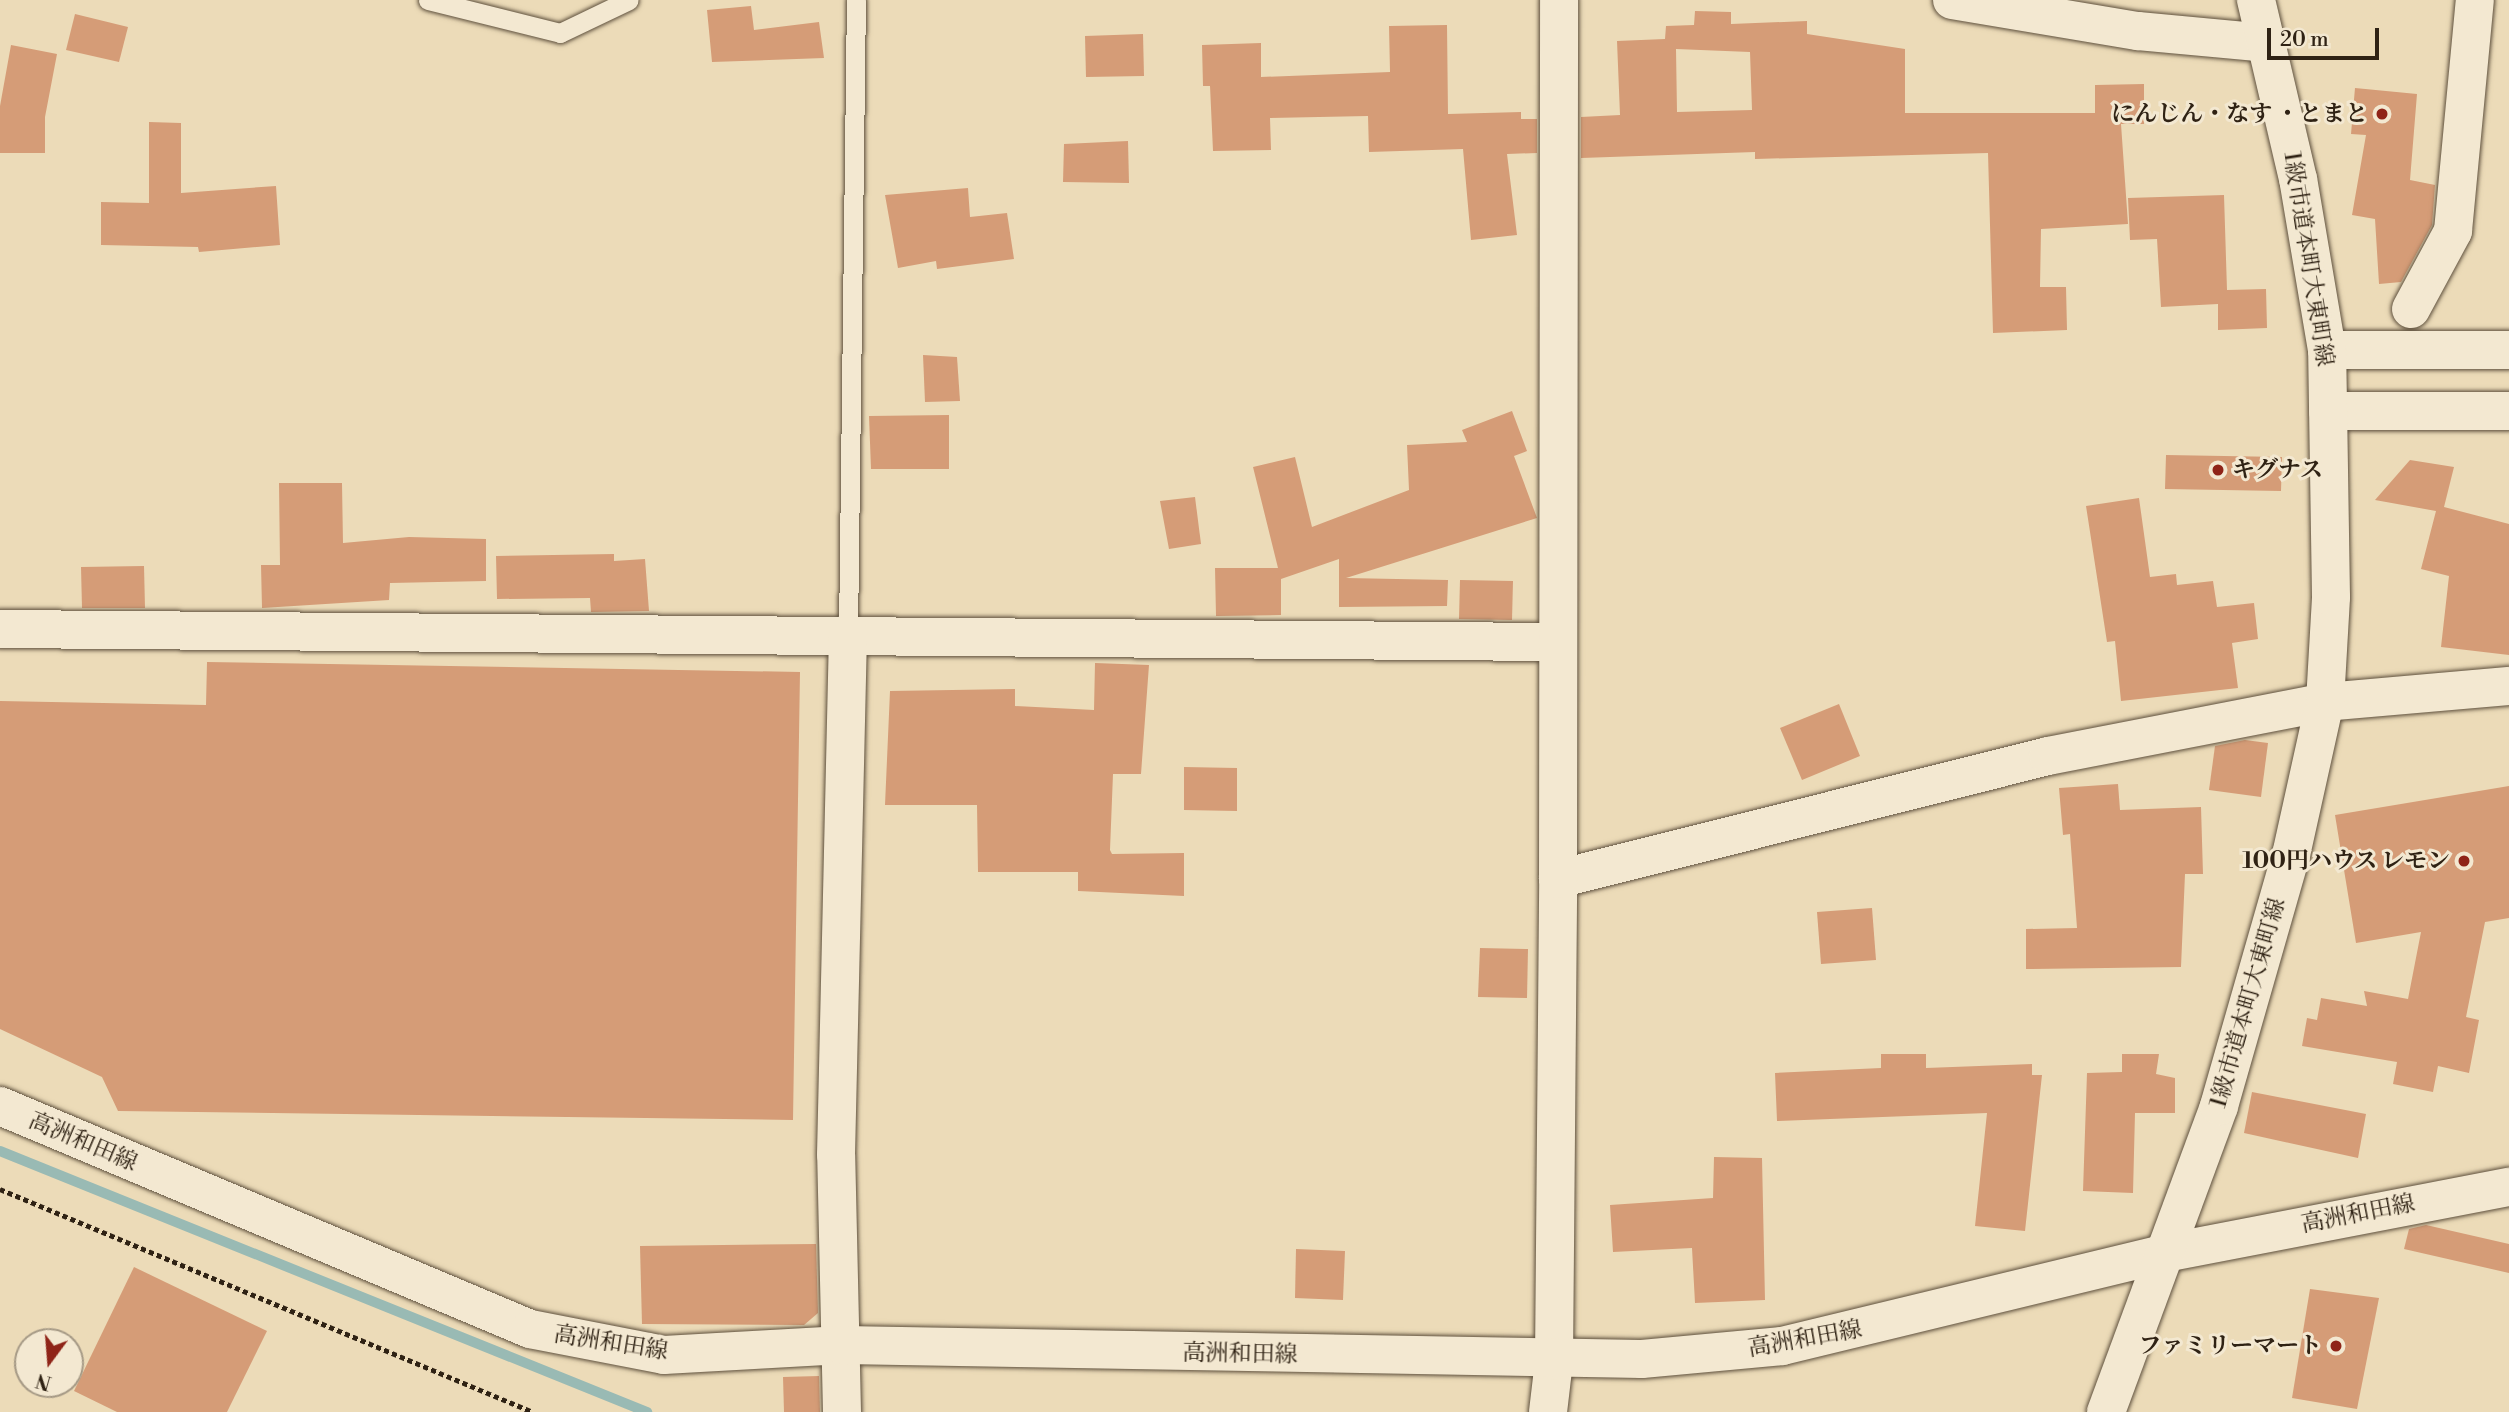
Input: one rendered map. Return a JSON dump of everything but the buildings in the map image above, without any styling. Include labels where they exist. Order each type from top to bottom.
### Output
[{"type":"street","points":[[1548,1412],[1554,1361],[1558,879],[1557,642],[1562,333],[1559,0]]},
{"type":"street","points":[[1952,0],[2138,31],[2268,43]]},
{"type":"street","name":"1級市道本町大東町線","points":[[2106,1412],[2227,1079],[2291,855],[2325,702],[2331,597],[2327,350],[2268,43],[2256,0]]},
{"type":"street","points":[[2411,309],[2453,231],[2475,0]]},
{"type":"street","points":[[2327,350],[2509,350]]},
{"type":"street","points":[[2328,411],[2509,411]]},
{"type":"street","points":[[0,629],[848,633],[1557,642]]},
{"type":"street","points":[[842,1412],[843,1345],[836,1155],[848,633]]},
{"type":"street","points":[[1558,879],[2048,756],[2325,702],[2509,686]]},
{"type":"street","name":"高洲和田線","points":[[0,1106],[530,1329],[664,1355],[843,1345],[1554,1361],[1642,1359],[1782,1346],[1894,1323],[2165,1252],[2509,1186]]},
{"type":"lane","points":[[428,0],[560,33],[629,0]]},
{"type":"lane","points":[[848,633],[856,0]]},
{"type":"path","points":[[0,1189],[533,1412]]},
{"type":"waterway","points":[[0,1151],[647,1412]]},
{"type":"place","name":"にんじん・なす ・とまと","points":[[2382,114]]},
{"type":"place","name":"キグナス","points":[[2218,470]]},
{"type":"place","name":"100円ハウス レモン","points":[[2464,861]]},
{"type":"place","name":"ファミリーマート","points":[[2336,1346]]}]
